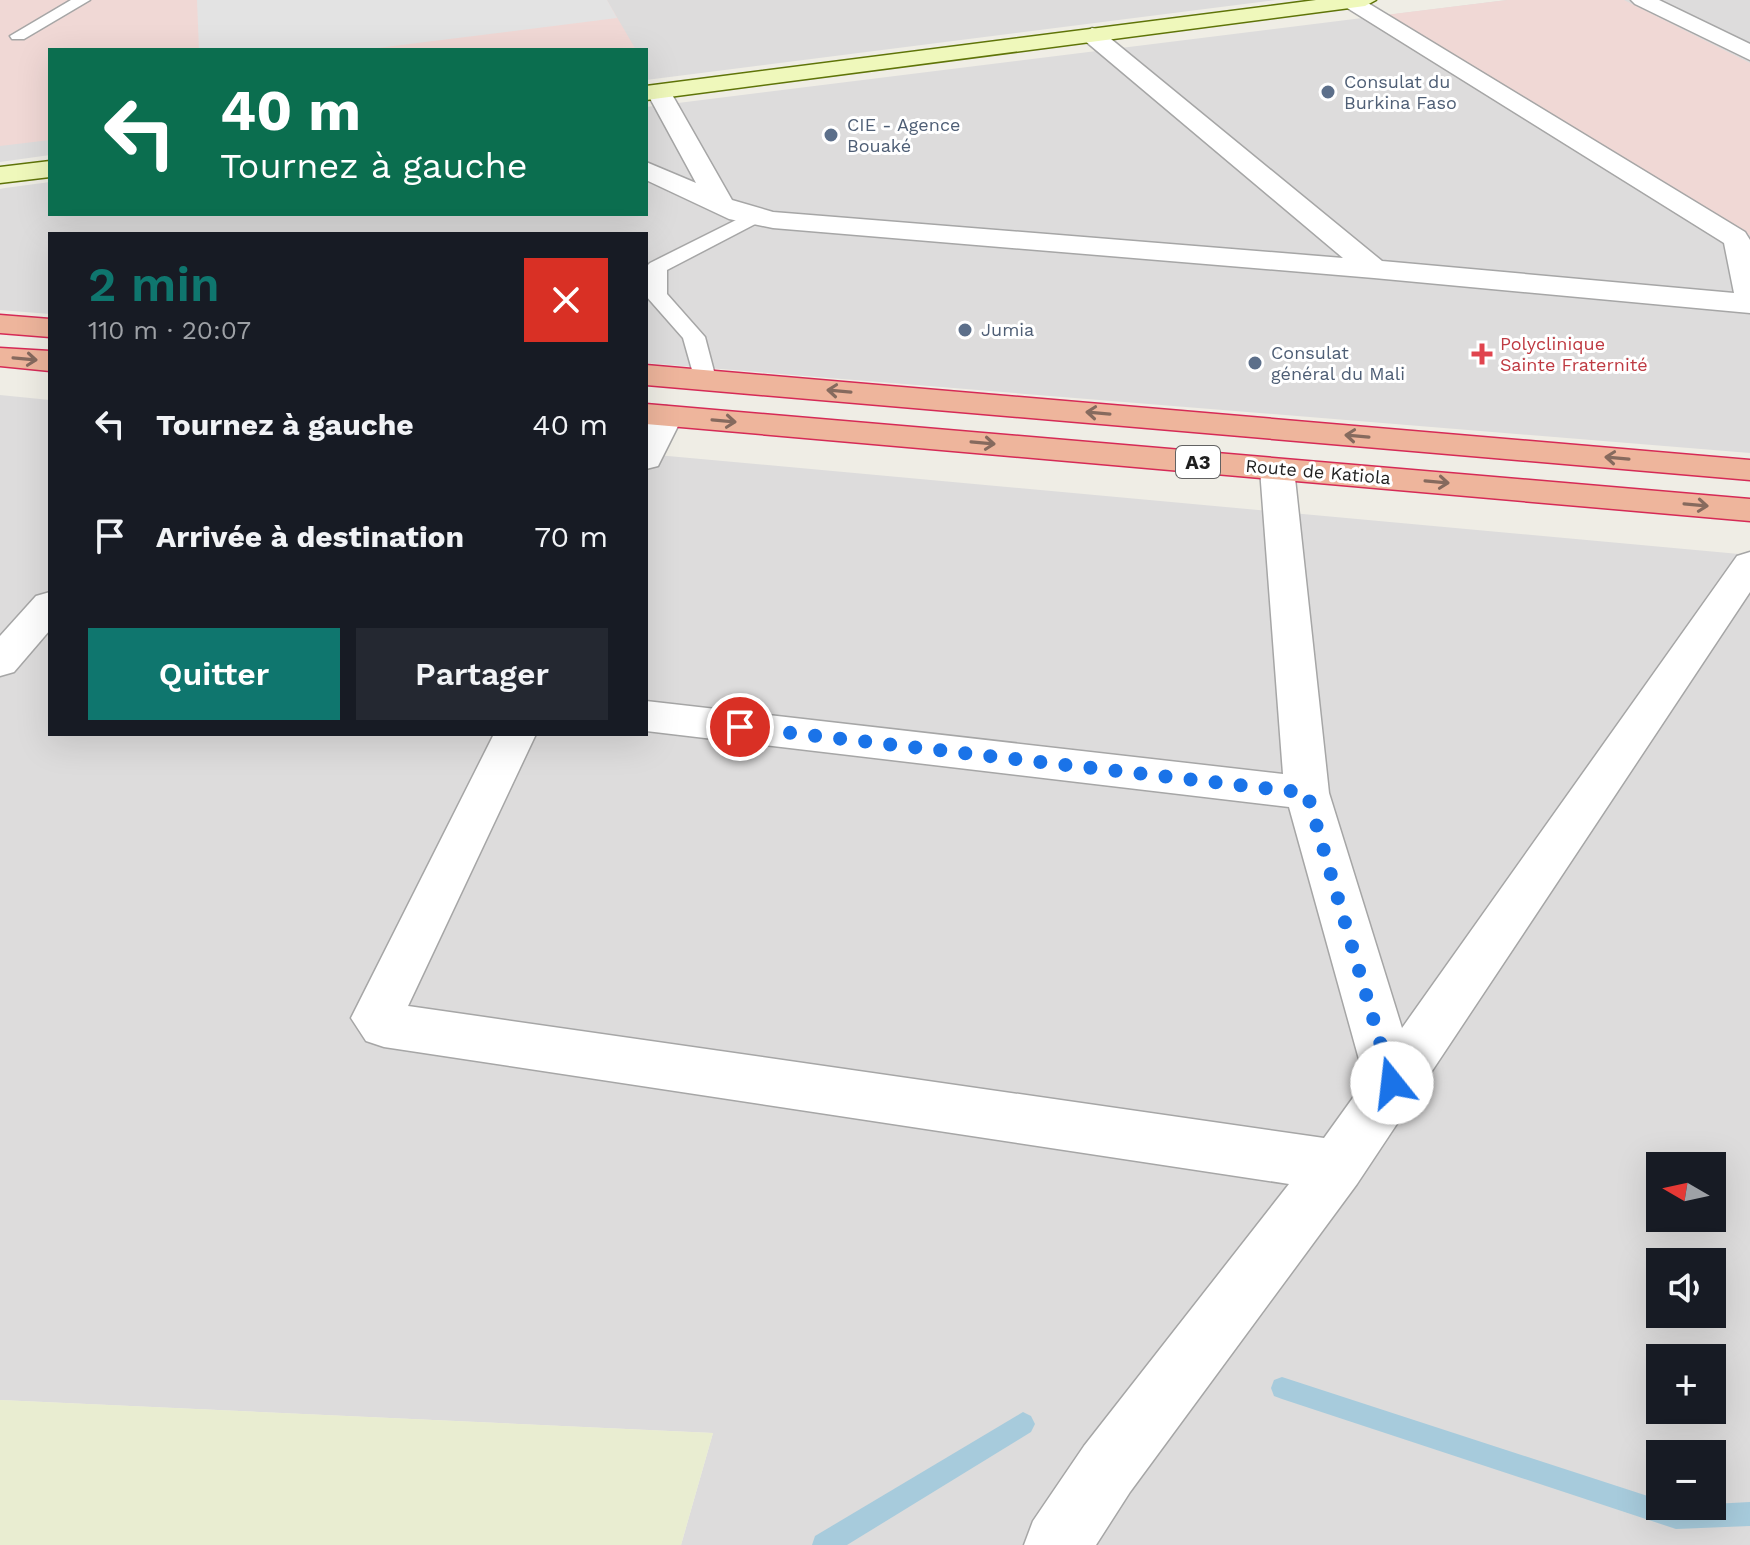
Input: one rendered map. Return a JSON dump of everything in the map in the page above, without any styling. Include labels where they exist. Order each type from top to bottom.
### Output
[{"type":"highway","points":[[0,324],[48,328]]},
{"type":"highway","points":[[0,357],[48,361]]},
{"type":"highway","name":"Route de Katiola","points":[[648,375],[1750,470]]},
{"type":"highway","name":"Route de Katiola","points":[[656,415],[1750,510]]},
{"type":"main road","points":[[652,92],[1358,1]]},
{"type":"main road","points":[[0,175],[48,169]]},
{"type":"street","points":[[1642,0],[1750,53]]},
{"type":"street","points":[[648,171],[722,206],[754,217],[1750,302],[1740,247],[1735,238],[1358,1]]},
{"type":"street","points":[[1092,35],[1374,269]]},
{"type":"street","points":[[652,92],[722,206]]},
{"type":"street","points":[[648,450],[656,415]]},
{"type":"street","points":[[1277,469],[1307,793],[1392,1083]]},
{"type":"street","points":[[1057,1545],[1107,1469],[1337,1166],[1750,564]]},
{"type":"street","points":[[17,648],[48,608]]},
{"type":"street","points":[[648,716],[1307,793]]},
{"type":"street","points":[[514,736],[377,1018],[384,1025],[1337,1166]]},
{"type":"lane","points":[[18,36],[82,0]]},
{"type":"lane","points":[[704,379],[694,337],[656,295],[657,267],[754,217]]},
{"type":"shaded area","points":[[0,0],[1276,0],[648,80],[648,48],[48,48],[48,155],[0,162]]},
{"type":"shaded area","points":[[0,0],[607,0],[635,48],[48,48],[48,140],[0,146]]},
{"type":"shaded area","points":[[197,0],[607,0],[617,18],[377,48],[199,48]]},
{"type":"shaded area","points":[[1507,0],[1750,0],[1750,453],[648,363],[648,232],[48,232],[48,314],[0,310],[0,189],[48,182],[48,216],[648,216],[648,107]]},
{"type":"shaded area","points":[[1507,0],[1624,0],[1750,63],[1750,235],[1742,235],[1385,15]]},
{"type":"shaded area","points":[[0,395],[48,400],[48,736],[648,736],[648,454],[1750,555],[1750,1545],[681,1545],[713,1433],[0,1400]]},
{"type":"green space","points":[[0,1400],[713,1433],[681,1545],[0,1545]]},
{"type":"waterway","points":[[1282,1388],[1676,1517],[1750,1514]]},
{"type":"waterway","points":[[824,1545],[1023,1424]]},
{"type":"place","name":"Consulat du Burkina Faso","points":[[1328,92]]},
{"type":"place","name":"CIE - Agence Bouaké","points":[[831,135]]},
{"type":"place","name":"Jumia","points":[[965,330]]},
{"type":"place","name":"Polyclinique Sainte Fraternité","points":[[1482,354]]},
{"type":"place","name":"Consulat général du Mali","points":[[1255,363]]},
{"type":"route","points":[[740,727],[1307,793],[1392,1083]]}]
